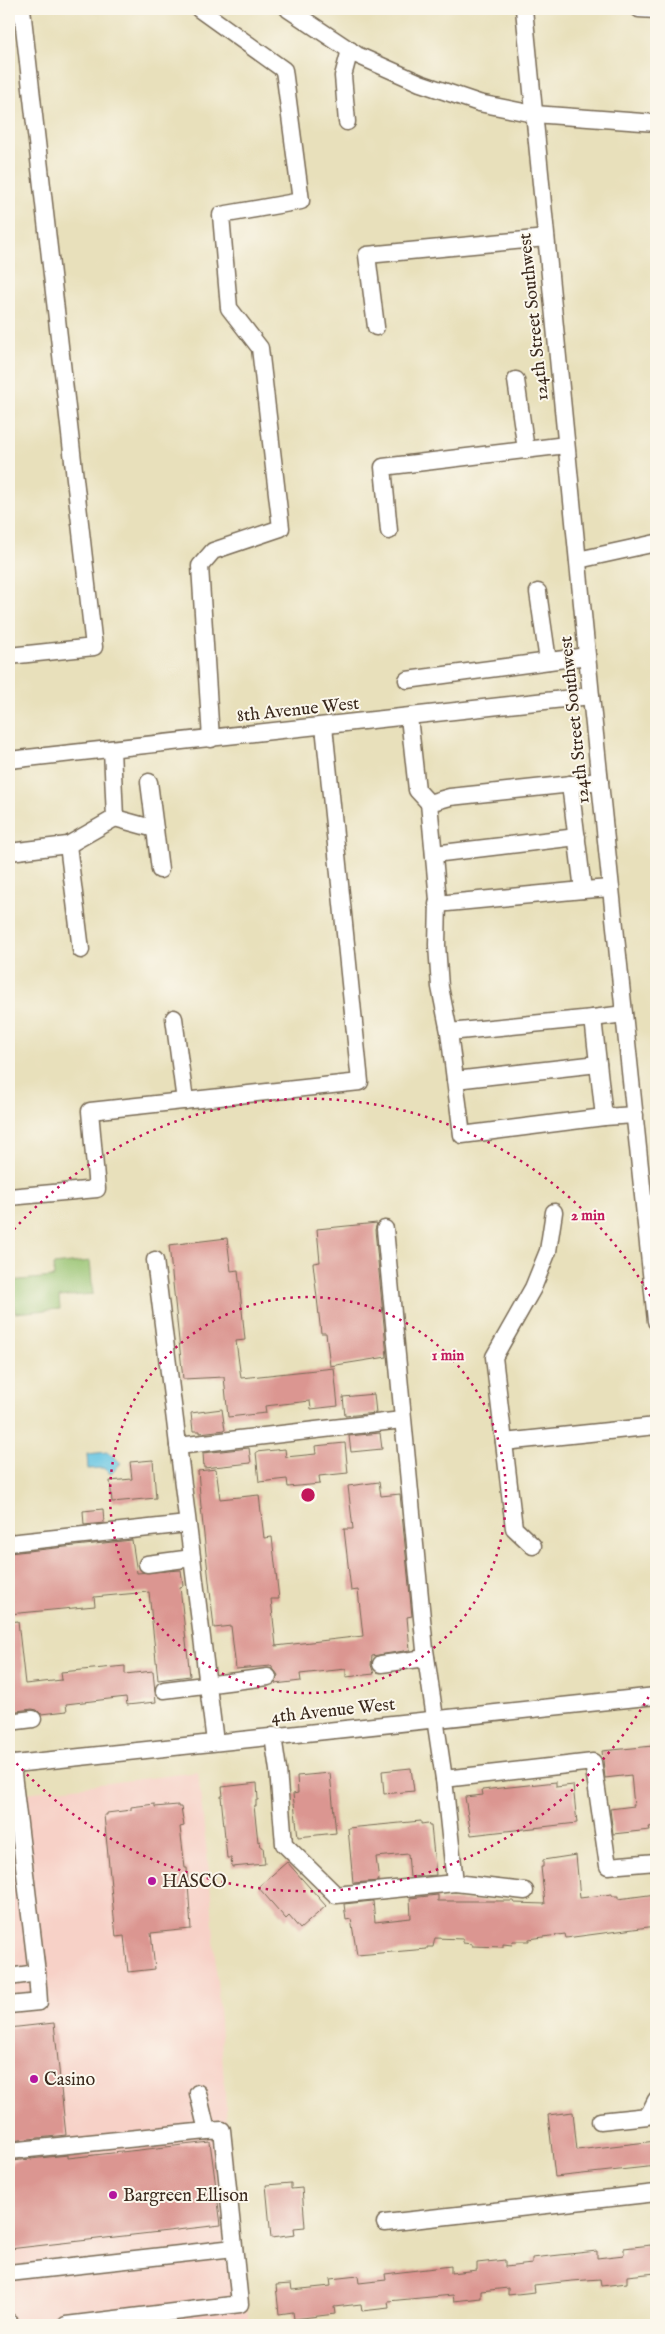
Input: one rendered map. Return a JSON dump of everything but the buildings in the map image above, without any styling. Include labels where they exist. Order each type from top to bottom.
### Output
[{"type":"street","points":[[9,656],[94,647],[22,9]]},
{"type":"street","points":[[288,9],[350,50],[420,83],[480,103],[534,114],[656,123]]},
{"type":"street","name":"124th Street Southwest","points":[[524,9],[591,696],[656,1321]]},
{"type":"street","points":[[639,9],[656,10]]},
{"type":"street","points":[[203,10],[284,70],[301,201],[221,215],[229,308],[260,348],[280,528],[213,551],[200,566],[211,739]]},
{"type":"street","points":[[347,122],[343,76],[350,50]]},
{"type":"street","points":[[376,327],[367,255],[546,238]]},
{"type":"street","points":[[516,380],[526,450]]},
{"type":"street","points":[[389,531],[383,467],[566,446]]},
{"type":"street","points":[[578,560],[656,543]]},
{"type":"street","points":[[538,592],[548,661]]},
{"type":"street","points":[[407,680],[587,656]]},
{"type":"street","name":"8th Avenue West","points":[[9,760],[591,696]]},
{"type":"street","points":[[409,717],[417,790],[429,803],[438,904],[440,987],[449,1032],[462,1135],[634,1115]]},
{"type":"street","points":[[9,1197],[98,1189],[90,1111],[360,1082],[324,726]]},
{"type":"street","points":[[112,749],[115,818]]},
{"type":"street","points":[[429,803],[450,797],[600,781]]},
{"type":"street","points":[[149,782],[160,870]]},
{"type":"street","points":[[570,784],[583,890]]},
{"type":"street","points":[[9,852],[68,845],[115,818],[155,828]]},
{"type":"street","points":[[434,854],[577,837]]},
{"type":"street","points":[[68,845],[81,950]]},
{"type":"street","points":[[438,904],[611,888]]},
{"type":"street","points":[[449,1032],[624,1014]]},
{"type":"street","points":[[174,1018],[185,1101]]},
{"type":"street","points":[[593,1018],[604,1117]]},
{"type":"street","points":[[455,1080],[598,1064]]},
{"type":"street","points":[[533,1546],[514,1528],[494,1357],[533,1288],[548,1251],[554,1212]]},
{"type":"street","points":[[385,1229],[426,1658],[444,1779],[455,1883]]},
{"type":"street","points":[[155,1260],[215,1742]]},
{"type":"street","points":[[178,1446],[402,1420]]},
{"type":"street","points":[[504,1442],[656,1426]]},
{"type":"street","points":[[9,1543],[188,1524]]},
{"type":"street","points":[[147,1564],[192,1558]]},
{"type":"street","points":[[381,1664],[426,1658]]},
{"type":"street","points":[[164,1690],[268,1676]]},
{"type":"street","name":"4th Avenue West","points":[[10,1765],[656,1696]]},
{"type":"street","points":[[9,1722],[33,1720]]},
{"type":"street","points":[[273,1736],[278,1770],[284,1844],[336,1895],[455,1883],[525,1891]]},
{"type":"street","points":[[444,1779],[593,1762],[608,1866],[656,1862]]},
{"type":"street","points":[[9,2005],[39,2002],[13,1774],[10,1765]]},
{"type":"street","points":[[9,1977],[37,1973]]},
{"type":"street","points":[[198,2093],[207,2131]]},
{"type":"street","points":[[600,2121],[648,2116],[656,2100]]},
{"type":"street","points":[[9,2151],[222,2130],[240,2304],[159,2320],[66,2325]]},
{"type":"street","points":[[385,2223],[656,2193]]},
{"type":"street","points":[[9,2273],[234,2248]]},
{"type":"street","points":[[9,2322],[12,2325]]},
{"type":"shaded area","points":[[198,1772],[210,1881],[227,2123],[249,2325],[9,2325],[9,1795]]},
{"type":"green space","points":[[90,1261],[93,1294],[59,1297],[60,1309],[15,1313],[14,1302],[9,1303],[9,1281],[54,1277],[53,1265]]},
{"type":"water","points":[[108,1452],[121,1463],[111,1474],[103,1468],[88,1469],[87,1454]]},
{"type":"place","name":"HASCO","points":[[152,1881]]},
{"type":"place","name":"Casino","points":[[34,2079]]},
{"type":"place","name":"Bargreen Ellison","points":[[113,2195]]}]
